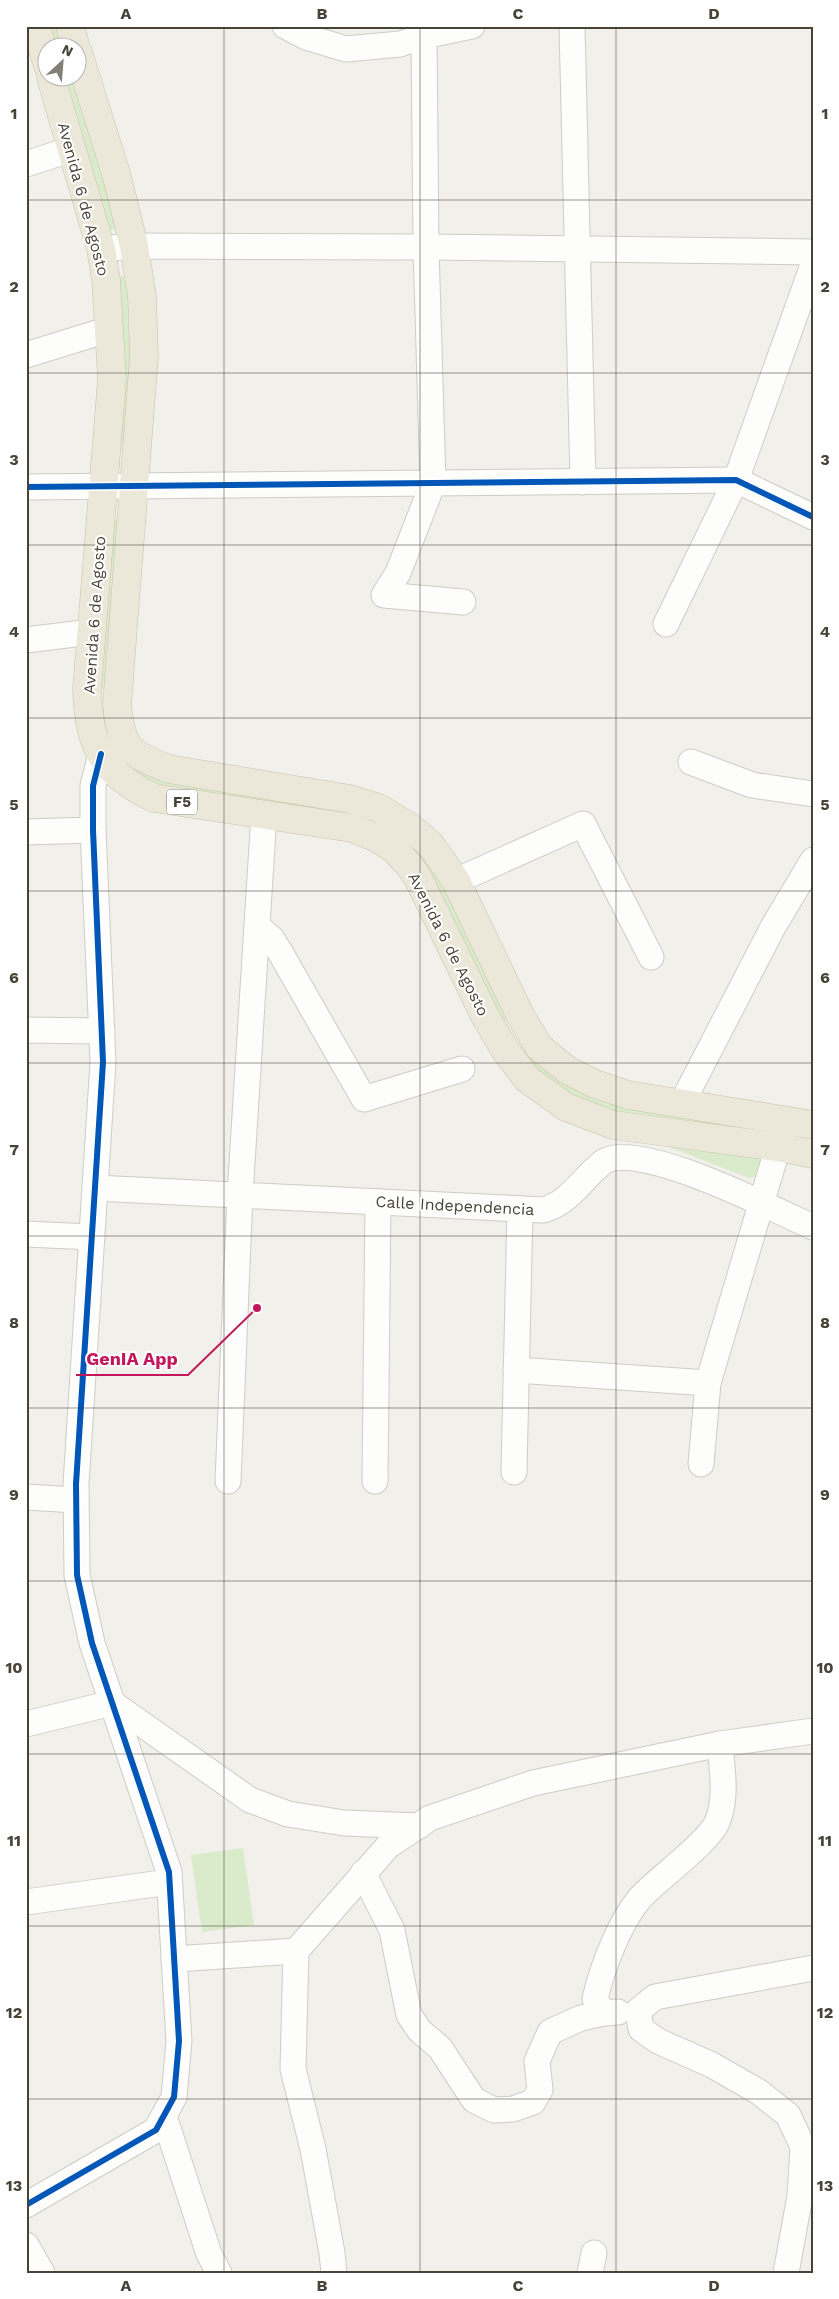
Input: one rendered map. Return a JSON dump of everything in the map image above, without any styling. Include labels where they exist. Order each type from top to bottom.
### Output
[{"type":"highway","points":[[36,26],[40,38]]},
{"type":"highway","name":"Avenida 6 de Agosto","points":[[88,85],[116,177],[134,246],[142,296],[144,357],[136,487],[117,700],[122,735],[128,748],[169,769],[350,799],[379,808],[410,827],[430,844],[456,880],[520,1016],[540,1047],[567,1070],[595,1084],[628,1095],[782,1118],[813,1125]]},
{"type":"highway","name":"Avenida 6 de Agosto","points":[[54,88],[100,249],[106,280],[110,329],[112,379],[87,699],[93,737],[101,754],[120,778],[132,787],[154,798],[352,828],[377,838],[394,849],[418,878],[485,1016],[501,1043],[527,1079],[566,1107],[613,1125],[778,1147],[813,1154]]},
{"type":"highway","points":[[87,699],[117,700]]},
{"type":"highway","points":[[101,754],[137,754]]},
{"type":"highway","points":[[394,849],[410,827]]},
{"type":"highway","points":[[501,1043],[528,1028]]},
{"type":"street","points":[[285,26],[306,37],[346,49],[400,44],[424,36],[472,26]]},
{"type":"street","points":[[572,26],[579,249],[583,482]]},
{"type":"street","points":[[424,36],[426,247],[433,483],[398,573],[384,595],[462,602]]},
{"type":"street","points":[[26,164],[72,149]]},
{"type":"street","points":[[100,249],[134,246],[426,247],[813,252]]},
{"type":"street","points":[[666,624],[736,480],[813,265]]},
{"type":"street","points":[[26,355],[110,329]]},
{"type":"street","points":[[26,487],[104,488],[736,480],[813,517]]},
{"type":"street","points":[[26,640],[92,632]]},
{"type":"street","points":[[26,2205],[156,2130],[174,2097],[179,2042],[168,1872],[92,1643],[77,1575],[76,1500],[103,1062],[93,830],[93,786],[101,754]]},
{"type":"street","points":[[691,762],[752,785],[813,794]]},
{"type":"street","points":[[228,1481],[240,1195],[264,814]]},
{"type":"street","points":[[456,880],[583,824],[651,957]]},
{"type":"street","points":[[26,832],[93,830]]},
{"type":"street","points":[[682,1103],[773,927],[813,860]]},
{"type":"street","points":[[257,926],[272,939],[364,1099],[462,1069]]},
{"type":"street","points":[[26,1030],[102,1032]]},
{"type":"street","points":[[701,1464],[708,1383],[778,1147],[782,1118]]},
{"type":"street","name":"Calle Independencia","points":[[95,1188],[543,1210],[556,1207],[605,1161],[623,1157],[665,1164],[813,1228]]},
{"type":"street","points":[[375,1480],[378,1202]]},
{"type":"street","points":[[514,1472],[520,1209]]},
{"type":"street","points":[[26,1234],[92,1237]]},
{"type":"street","points":[[516,1370],[708,1383]]},
{"type":"street","points":[[26,1498],[76,1500]]},
{"type":"street","points":[[26,1724],[112,1702],[250,1800],[288,1814],[335,1821],[419,1826]]},
{"type":"street","points":[[334,2273],[313,2149],[293,2069],[296,1951],[363,1873],[388,1846],[430,1818],[533,1783],[720,1744],[813,1731]]},
{"type":"street","points":[[603,2013],[595,1999],[599,1980],[627,1916],[640,1898],[700,1842],[718,1822],[724,1797],[720,1744]]},
{"type":"street","points":[[363,1873],[392,1930],[409,2015],[420,2031],[440,2048],[474,2100],[494,2110],[514,2109],[533,2102],[540,2090],[537,2061],[550,2032],[581,2018],[603,2013],[638,2011],[655,1997],[813,1968]]},
{"type":"street","points":[[26,1902],[169,1882]]},
{"type":"street","points":[[174,1959],[296,1951]]},
{"type":"street","points":[[638,2011],[641,2029],[658,2041],[712,2065],[759,2092],[788,2115],[803,2147],[800,2196],[805,2215],[786,2273]]},
{"type":"street","points":[[164,2116],[209,2254],[219,2273]]},
{"type":"street","points":[[26,2245],[42,2273]]},
{"type":"green space","points":[[48,26],[62,26],[65,38],[52,38]]},
{"type":"green space","points":[[66,88],[80,88],[120,228],[107,231]]},
{"type":"green space","points":[[116,276],[129,276],[133,311],[129,447],[117,446]]},
{"type":"green space","points":[[113,519],[125,520],[109,690],[97,689]]},
{"type":"green space","points":[[137,768],[340,808],[386,822],[382,832],[162,787],[132,776]]},
{"type":"green space","points":[[421,847],[431,860],[508,1019],[500,1024],[412,854]]},
{"type":"green space","points":[[527,1048],[748,1124],[747,1133],[612,1114],[556,1089],[518,1054]]},
{"type":"green space","points":[[685,1146],[755,1155],[761,1161],[761,1169],[757,1176],[749,1178],[669,1147]]},
{"type":"green space","points":[[243,1848],[254,1925],[202,1932],[191,1855]]},
{"type":"cycle path","points":[[26,487],[736,480],[813,517]]},
{"type":"cycle path","points":[[26,2205],[156,2130],[174,2097],[179,2041],[169,1872],[92,1643],[77,1575],[76,1484],[103,1062],[93,830],[93,786],[101,754]]},
{"type":"place","name":"GenIA App","points":[[257,1308]]}]
